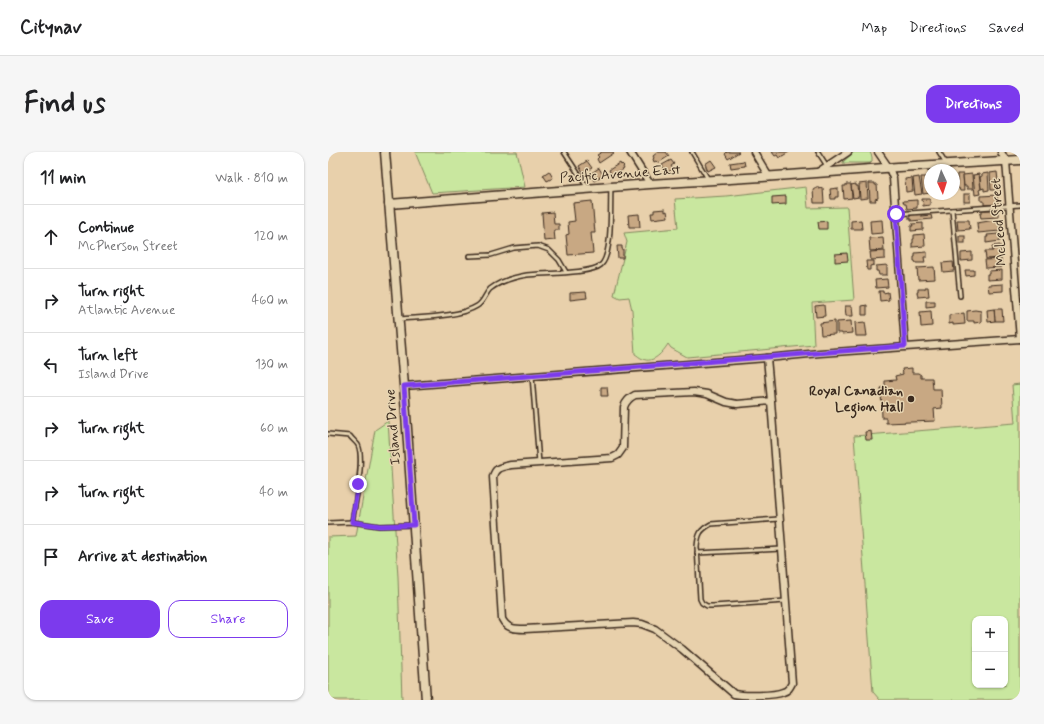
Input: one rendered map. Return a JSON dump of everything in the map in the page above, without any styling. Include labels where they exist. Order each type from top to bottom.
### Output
[{"type":"street","name":"Island Drive","points":[[385,152],[404,386],[426,700]]},
{"type":"street","points":[[630,152],[650,184]]},
{"type":"street","points":[[754,152],[770,177]]},
{"type":"street","points":[[817,173],[848,152]]},
{"type":"street","points":[[878,152],[893,178],[905,346]]},
{"type":"street","name":"McLeod Street","points":[[1001,152],[1006,160],[1020,339]]},
{"type":"street","name":"Pacific Avenue East","points":[[946,164],[1020,160]]},
{"type":"street","name":"Pacific Avenue East","points":[[389,204],[650,184],[924,166]]},
{"type":"street","points":[[404,386],[905,346],[1020,339]]},
{"type":"street","points":[[768,358],[792,683],[787,690],[782,693],[734,694],[655,628],[642,624],[633,623],[513,629],[504,623],[502,619],[493,477],[496,470],[500,467],[511,465],[612,458],[618,455],[623,448],[624,407],[626,402],[635,395],[694,392],[707,394],[726,402],[737,404],[771,401]]},
{"type":"lane","points":[[564,152],[588,189]]},
{"type":"lane","points":[[692,152],[709,181]]},
{"type":"lane","points":[[818,152],[827,166]]},
{"type":"lane","points":[[939,152],[946,164]]},
{"type":"lane","points":[[398,319],[435,316],[467,310],[478,306],[490,290],[509,280],[527,276],[590,270],[601,265],[606,258],[610,226],[610,187]]},
{"type":"lane","points":[[896,214],[1020,205]]},
{"type":"lane","points":[[952,210],[960,296]]},
{"type":"lane","points":[[469,256],[491,255],[514,248],[538,246],[548,250],[554,255],[559,260],[566,272]]},
{"type":"lane","points":[[532,376],[539,463]]},
{"type":"lane","points":[[328,434],[350,436],[358,445],[361,455],[352,522]]},
{"type":"lane","points":[[780,519],[711,524],[700,532],[697,552],[700,599],[702,603],[707,606],[786,601]]},
{"type":"lane","points":[[328,523],[352,522],[380,526],[414,525]]},
{"type":"lane","points":[[697,552],[782,549]]},
{"type":"green space","points":[[415,152],[517,152],[525,187],[432,193]]},
{"type":"green space","points":[[854,152],[870,152],[872,161],[870,163],[843,163]]},
{"type":"green space","points":[[806,187],[808,208],[847,207],[854,300],[812,303],[814,345],[687,357],[671,348],[668,344],[661,354],[654,359],[643,359],[635,354],[632,310],[629,297],[620,298],[614,295],[627,242],[624,233],[678,228],[675,199],[726,196]]},
{"type":"green space","points":[[1020,384],[1020,699],[880,700],[873,692],[854,436],[1015,423],[1012,385]]},
{"type":"green space","points":[[388,421],[398,577],[402,700],[328,700],[328,537],[356,536],[375,430]]},
{"type":"building","points":[[602,152],[614,153],[599,163],[597,159],[599,157],[597,155]]},
{"type":"building","points":[[658,152],[666,152],[669,156],[658,163],[656,161],[654,162],[653,156]]},
{"type":"building","points":[[727,152],[739,152],[728,159],[725,154]]},
{"type":"building","points":[[772,152],[789,152],[779,158]]},
{"type":"building","points":[[671,160],[674,164],[671,166],[673,169],[668,172],[662,165]]},
{"type":"building","points":[[711,160],[716,167],[708,171],[705,164]]},
{"type":"building","points":[[587,161],[592,168],[583,173],[579,166]]},
{"type":"building","points":[[744,161],[745,166],[731,168],[730,163]]},
{"type":"building","points":[[620,163],[624,166],[624,169],[612,176],[609,170]]},
{"type":"building","points":[[599,168],[603,175],[594,181],[590,174]]},
{"type":"building","points":[[549,171],[553,178],[547,181],[543,175]]},
{"type":"building","points":[[997,172],[999,190],[991,190],[990,173]]},
{"type":"building","points":[[988,173],[989,190],[984,191],[984,188],[981,189],[980,177],[982,174]]},
{"type":"building","points":[[960,174],[963,174],[964,191],[960,191]]},
{"type":"building","points":[[972,174],[973,189],[967,189],[967,186],[964,186],[963,175]]},
{"type":"building","points":[[979,174],[981,189],[979,190],[980,194],[975,195],[973,175]]},
{"type":"building","points":[[919,177],[922,194],[915,195],[913,178]]},
{"type":"building","points":[[921,177],[924,177],[923,194]]},
{"type":"building","points":[[912,178],[913,191],[906,192],[905,179]]},
{"type":"building","points":[[867,183],[868,198],[860,199],[859,184]]},
{"type":"building","points":[[869,183],[875,183],[875,185],[877,185],[878,198],[875,199],[876,201],[870,201]]},
{"type":"building","points":[[846,184],[851,184],[852,198],[844,199],[843,186],[846,186]]},
{"type":"building","points":[[856,184],[856,186],[858,186],[859,197],[853,198],[851,185]]},
{"type":"building","points":[[816,187],[819,187],[819,189],[823,188],[824,203],[814,203],[813,189],[816,189]]},
{"type":"building","points":[[838,188],[838,197],[831,199],[830,189]]},
{"type":"building","points":[[964,194],[970,194],[970,202],[964,202]]},
{"type":"building","points":[[997,195],[998,204],[984,205],[984,201],[981,201],[981,196]]},
{"type":"building","points":[[786,196],[786,204],[772,205],[772,197]]},
{"type":"building","points":[[922,199],[930,200],[930,205],[923,206]]},
{"type":"building","points":[[917,200],[917,208],[907,209],[906,204],[904,204],[903,201]]},
{"type":"building","points":[[592,201],[595,233],[591,233],[593,253],[568,255],[566,235],[569,234],[568,222],[575,221],[573,203]]},
{"type":"building","points":[[665,209],[668,217],[652,219],[651,213],[654,213],[654,210]]},
{"type":"building","points":[[982,210],[996,210],[996,212],[998,212],[998,217],[981,218],[980,214],[982,213]]},
{"type":"building","points":[[553,212],[554,224],[559,224],[559,230],[554,230],[555,240],[544,241],[542,213]]},
{"type":"building","points":[[921,213],[921,216],[931,215],[932,219],[911,221],[911,219],[909,219],[911,214]]},
{"type":"building","points":[[639,214],[640,227],[629,227],[628,215]]},
{"type":"building","points":[[861,220],[862,229],[851,229],[851,221]]},
{"type":"building","points":[[882,220],[883,233],[871,234],[870,221]]},
{"type":"building","points":[[957,220],[969,220],[970,229],[958,230]]},
{"type":"building","points":[[995,220],[999,221],[1000,231],[978,233],[977,223]]},
{"type":"building","points":[[827,221],[827,229],[819,229],[818,222]]},
{"type":"building","points":[[923,223],[923,230],[911,231],[911,226],[913,226],[912,224]]},
{"type":"building","points":[[924,234],[925,246],[912,247],[914,235]]},
{"type":"building","points":[[987,235],[1000,235],[1000,241],[986,243],[986,237],[988,237]]},
{"type":"building","points":[[959,236],[965,236],[965,243],[959,243]]},
{"type":"building","points":[[883,237],[884,250],[870,251],[869,238]]},
{"type":"building","points":[[1000,245],[1001,258],[986,259],[985,251],[993,251],[992,246]]},
{"type":"building","points":[[617,246],[622,246],[623,258],[618,258]]},
{"type":"building","points":[[885,251],[885,259],[871,260],[870,252]]},
{"type":"building","points":[[927,252],[927,257],[924,257],[925,263],[916,263],[914,261],[915,253]]},
{"type":"building","points":[[972,252],[972,260],[961,261],[961,253]]},
{"type":"building","points":[[847,253],[848,261],[835,262],[835,254]]},
{"type":"building","points":[[1001,259],[1002,267],[986,268],[985,260]]},
{"type":"building","points":[[866,261],[874,261],[874,265],[870,266],[870,270],[867,270]]},
{"type":"building","points":[[953,262],[954,271],[943,272],[942,263]]},
{"type":"building","points":[[887,265],[887,275],[879,275],[878,271],[876,271],[876,266]]},
{"type":"building","points":[[934,267],[935,279],[918,280],[917,268]]},
{"type":"building","points":[[965,270],[974,270],[974,275],[966,276]]},
{"type":"building","points":[[1002,270],[1002,279],[987,280],[987,274],[989,274],[989,271]]},
{"type":"building","points":[[887,279],[888,287],[876,288],[875,280]]},
{"type":"building","points":[[1003,284],[1003,291],[989,292],[988,285]]},
{"type":"building","points":[[925,287],[928,287],[929,296],[918,297],[918,289],[925,289]]},
{"type":"building","points":[[879,291],[883,291],[883,293],[888,292],[889,300],[880,301]]},
{"type":"building","points":[[586,292],[587,298],[570,300],[570,293]]},
{"type":"building","points":[[926,301],[935,301],[935,306],[926,307]]},
{"type":"building","points":[[824,305],[825,316],[816,317],[815,306]]},
{"type":"building","points":[[867,305],[867,315],[862,315],[862,306]]},
{"type":"building","points":[[845,306],[852,306],[853,316],[846,316]]},
{"type":"building","points":[[994,309],[1002,309],[1003,321],[995,321]]},
{"type":"building","points":[[994,309],[995,321],[988,322],[987,310]]},
{"type":"building","points":[[931,311],[932,326],[921,327],[920,312]]},
{"type":"building","points":[[967,311],[981,311],[981,322],[974,323],[974,321],[967,321]]},
{"type":"building","points":[[964,313],[965,324],[949,324],[949,315]]},
{"type":"building","points":[[835,321],[835,334],[821,335],[820,323]]},
{"type":"building","points":[[851,321],[852,333],[837,333],[837,322]]},
{"type":"building","points":[[865,322],[867,336],[856,336],[855,323]]},
{"type":"building","name":"Royal Canadian Legion Hall","points":[[912,368],[912,373],[918,373],[921,375],[921,378],[932,378],[933,389],[941,389],[942,408],[934,409],[935,421],[886,423],[886,418],[882,418],[881,388],[885,387],[885,381],[896,380],[895,376],[903,374],[902,369]]},
{"type":"building","points":[[601,387],[607,387],[608,396],[601,396]]},
{"type":"building","points":[[871,431],[872,440],[866,440],[865,432]]},
{"type":"place","name":"Royal Canadian Legion Hall","points":[[911,399]]},
{"type":"route","points":[[358,484],[352,522],[380,526],[414,525],[404,386],[905,346],[896,214]]}]
